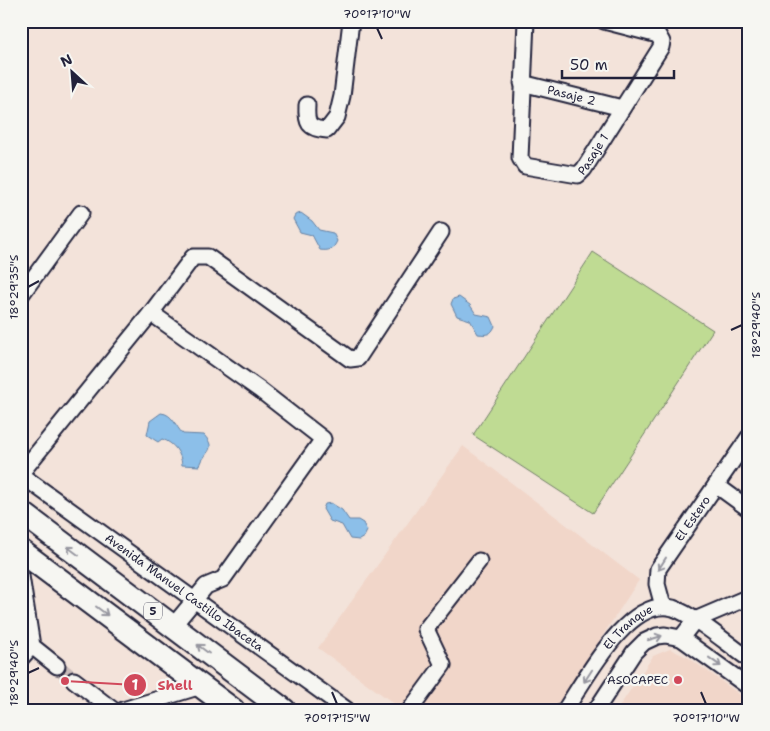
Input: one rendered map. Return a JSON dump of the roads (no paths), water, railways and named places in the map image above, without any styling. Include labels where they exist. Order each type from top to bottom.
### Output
[{"type":"highway","name":"5","points":[[21,512],[284,710]]},
{"type":"highway","points":[[21,550],[233,710]]},
{"type":"highway","points":[[208,691],[234,672]]},
{"type":"street","points":[[307,105],[307,117],[310,124],[316,129],[327,130],[336,117],[342,96],[351,21]]},
{"type":"street","name":"Pasaje 1","points":[[526,21],[520,158],[525,166],[578,175],[661,47],[662,42],[658,35],[604,21]]},
{"type":"street","name":"Pasaje 2","points":[[522,83],[622,108]]},
{"type":"street","points":[[21,295],[81,213]]},
{"type":"street","points":[[21,474],[151,313],[193,257],[208,257],[350,359],[358,358],[441,232]]},
{"type":"street","points":[[151,313],[260,390],[323,439],[224,579],[206,586],[173,626]]},
{"type":"street","name":"El Estero","points":[[663,606],[657,584],[658,569],[749,438]]},
{"type":"street","name":"Avenida Manuel Castillo Ibaceta","points":[[21,474],[347,710]]},
{"type":"street","points":[[716,485],[749,509]]},
{"type":"street","points":[[410,710],[443,666],[426,630],[479,561]]},
{"type":"street","points":[[21,576],[32,646],[56,666]]},
{"type":"street","points":[[749,597],[695,620],[681,638],[749,686]]},
{"type":"street","name":"El Tranque","points":[[565,710],[618,632],[635,617],[653,608],[663,606],[680,611],[749,659]]},
{"type":"street","name":"El Tranque","points":[[596,710],[634,652],[644,642],[657,636],[665,635],[681,638]]},
{"type":"street","points":[[21,658],[32,646]]},
{"type":"street","points":[[74,680],[113,710]]},
{"type":"street","points":[[123,710],[208,691]]},
{"type":"water","points":[[301,213],[312,221],[319,230],[333,233],[337,241],[332,248],[320,250],[312,235],[300,232],[293,219],[295,215]]},
{"type":"water","points":[[459,297],[470,305],[476,314],[491,317],[495,326],[490,333],[478,334],[470,320],[457,316],[451,304],[453,299]]},
{"type":"water","points":[[161,413],[171,418],[183,434],[204,435],[208,440],[210,444],[209,451],[200,466],[182,465],[180,456],[173,446],[162,439],[158,442],[147,435],[150,421]]},
{"type":"water","points":[[331,503],[342,510],[349,520],[358,520],[363,523],[367,531],[364,537],[359,540],[350,539],[342,525],[330,521],[323,509],[325,504]]},
{"type":"tunnel","points":[[57,666],[74,680]]},
{"type":"place","name":"ASOCAPEC","points":[[678,680]]},
{"type":"place","name":"Shell","points":[[65,681]]}]
